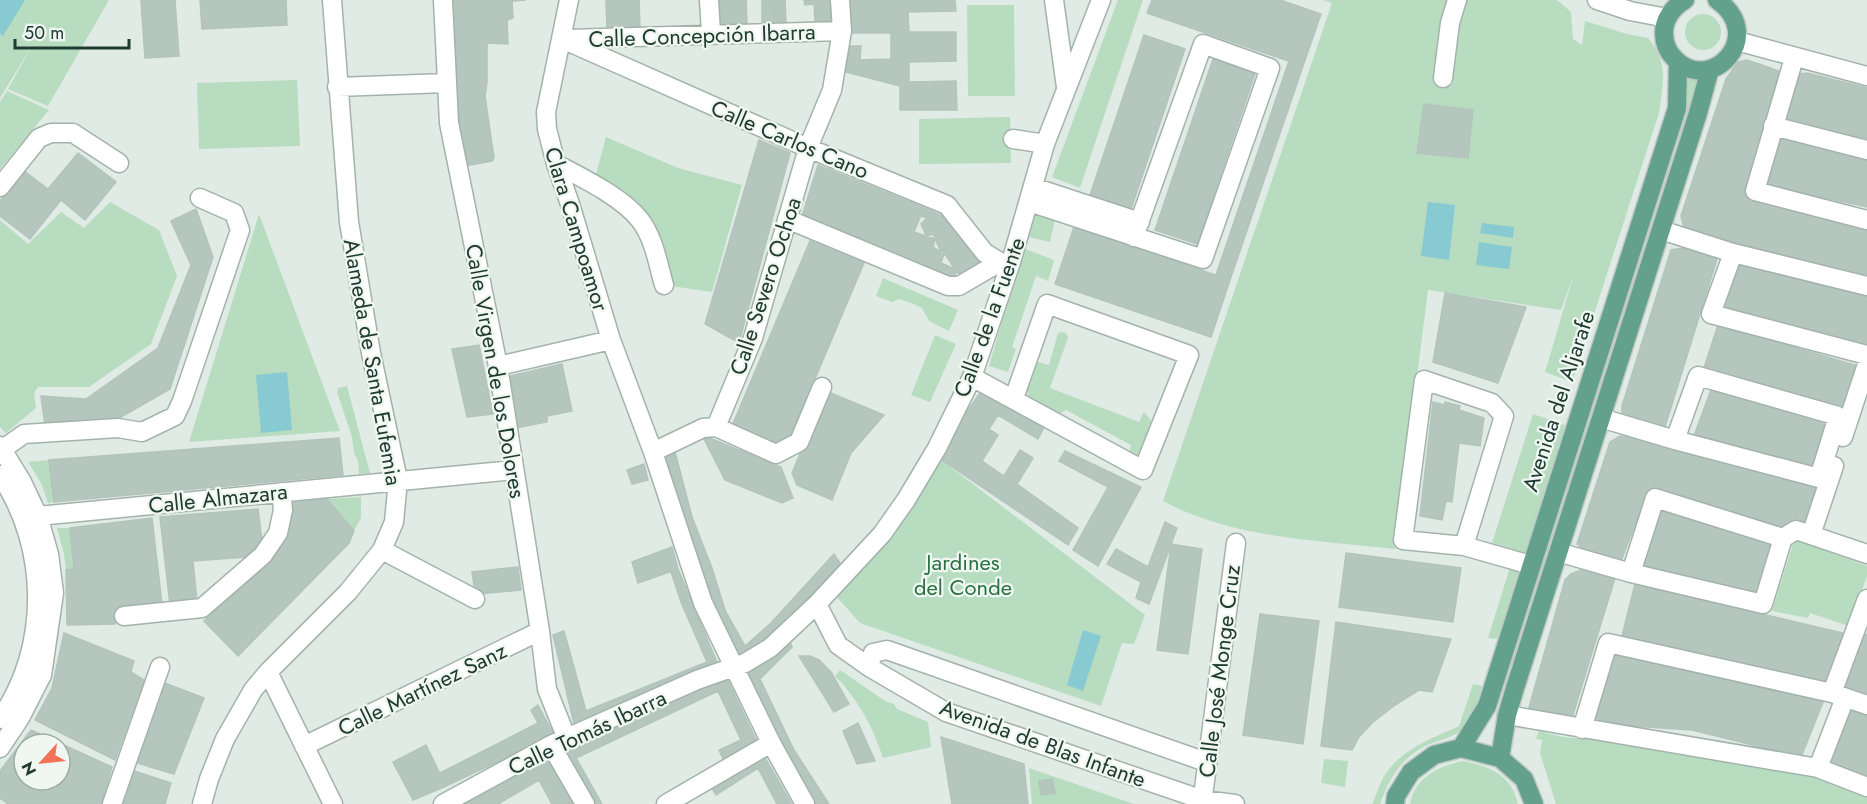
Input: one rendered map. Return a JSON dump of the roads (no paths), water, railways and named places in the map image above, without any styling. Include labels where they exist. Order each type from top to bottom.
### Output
[{"type":"main road","points":[[1685,0],[1673,8],[1667,18],[1664,30],[1665,42],[1670,53],[1678,62],[1688,68],[1699,70],[1710,69],[1728,59],[1737,41],[1734,8],[1726,7],[1717,0]]},
{"type":"main road","name":"Avenida del Aljarafe","points":[[1461,748],[1487,706],[1677,108],[1678,62]]},
{"type":"main road","name":"Avenida del Aljarafe","points":[[1500,758],[1507,714],[1710,69]]},
{"type":"main road","points":[[1395,804],[1396,796],[1411,772],[1434,755],[1461,748],[1500,758],[1524,779],[1534,804]]},
{"type":"street","name":"Alameda de Santa Eufemia","points":[[202,804],[225,739],[253,690],[348,592],[382,550],[394,522],[398,480],[370,353],[348,222],[332,0]]},
{"type":"street","name":"Calle Virgen de los Dolores","points":[[443,0],[449,123],[498,366],[547,689],[559,742],[585,804]]},
{"type":"street","name":"Clara Campoamor","points":[[568,0],[546,112],[547,129],[555,164],[570,204],[611,340],[653,452],[703,603],[771,743],[805,804]]},
{"type":"street","points":[[709,0],[711,33]]},
{"type":"street","name":"Calle Severo Ochoa","points":[[716,427],[753,338],[808,148],[832,90],[842,31],[840,0]]},
{"type":"street","points":[[1054,0],[1066,90]]},
{"type":"street","name":"Calle de la Fuente","points":[[734,666],[745,663],[770,648],[817,604],[882,534],[906,500],[937,448],[972,376],[1005,262],[1031,195],[1045,144],[1101,0]]},
{"type":"street","points":[[1443,78],[1450,23],[1457,0]]},
{"type":"street","points":[[1596,0],[1630,11],[1667,18]]},
{"type":"street","name":"Calle Concepción Ibarra","points":[[562,39],[842,31]]},
{"type":"street","name":"Calle Carlos Cano","points":[[562,39],[808,148],[947,205],[985,253],[1005,262]]},
{"type":"street","points":[[1737,41],[1867,76]]},
{"type":"street","points":[[1031,195],[1137,229],[1203,259],[1270,68],[1203,44],[1137,229]]},
{"type":"street","points":[[1794,58],[1755,191],[1867,220]]},
{"type":"street","points":[[337,87],[446,83]]},
{"type":"street","points":[[1773,126],[1867,150]]},
{"type":"street","points":[[0,187],[39,138],[51,133],[73,134],[119,163]]},
{"type":"street","points":[[1013,139],[1045,144]]},
{"type":"street","points":[[555,164],[614,197],[640,220],[654,247],[664,285]]},
{"type":"street","points":[[0,748],[20,718],[42,675],[54,593],[49,554],[38,516],[22,482],[1,449],[24,434],[118,428],[142,432],[175,416],[186,391],[240,230],[234,213],[200,198]]},
{"type":"street","points":[[787,219],[948,286],[959,286],[1005,262]]},
{"type":"street","points":[[1661,230],[1733,252],[1867,286]]},
{"type":"street","points":[[1733,252],[1712,314],[1867,355]]},
{"type":"street","points":[[972,376],[1143,470],[1189,355],[1047,304],[1014,398]]},
{"type":"street","points":[[498,366],[611,340]]},
{"type":"street","points":[[1811,535],[1867,364]]},
{"type":"street","points":[[1601,418],[1675,440],[1819,478],[1838,416],[1698,376],[1675,440]]},
{"type":"street","points":[[1464,546],[1504,416],[1492,404],[1424,380],[1403,540],[1464,546],[1531,565]]},
{"type":"street","points":[[653,452],[703,428],[716,427],[776,454],[800,442],[822,387]]},
{"type":"street","name":"Calle Almazara","points":[[38,516],[514,470]]},
{"type":"street","points":[[0,475],[24,522],[34,558],[38,594],[36,627],[25,671],[0,719]]},
{"type":"street","points":[[124,616],[202,608],[263,555],[278,533],[283,510],[281,492]]},
{"type":"street","points":[[1631,573],[1655,498],[1783,538]]},
{"type":"street","points":[[1558,552],[1631,573],[1763,604],[1783,538],[1796,530],[1867,554]]},
{"type":"street","name":"Calle José Monge Cruz","points":[[1202,802],[1236,543]]},
{"type":"street","points":[[382,550],[475,599]]},
{"type":"street","points":[[1818,768],[1867,599]]},
{"type":"street","name":"Avenida de Blas Infante","points":[[817,604],[838,645],[869,667],[946,712],[1202,802],[1235,804]]},
{"type":"street","name":"Calle Martínez Sanz","points":[[304,746],[540,631]]},
{"type":"street","points":[[1582,729],[1608,643],[1838,695],[1867,705]]},
{"type":"street","points":[[869,667],[873,653],[887,650],[1206,762]]},
{"type":"street","name":"Calle Tomás Ibarra","points":[[442,804],[559,742],[697,680],[734,666]]},
{"type":"street","points":[[112,804],[160,667]]},
{"type":"street","points":[[268,672],[333,804]]},
{"type":"street","points":[[1507,714],[1582,729],[1818,768],[1867,788]]},
{"type":"street","points":[[666,804],[771,743]]},
{"type":"water","points":[[0,0],[25,0],[3,36],[0,34]]},
{"type":"water","points":[[1428,202],[1455,205],[1449,260],[1421,256]]},
{"type":"water","points":[[1482,223],[1514,227],[1513,238],[1480,233]]},
{"type":"water","points":[[1479,242],[1512,247],[1509,269],[1476,265]]},
{"type":"water","points":[[287,372],[292,430],[261,433],[256,375]]},
{"type":"water","points":[[1083,630],[1101,636],[1083,691],[1067,685]]},
{"type":"park label","name":"Jardines del Conde","points":[[963,574]]}]
